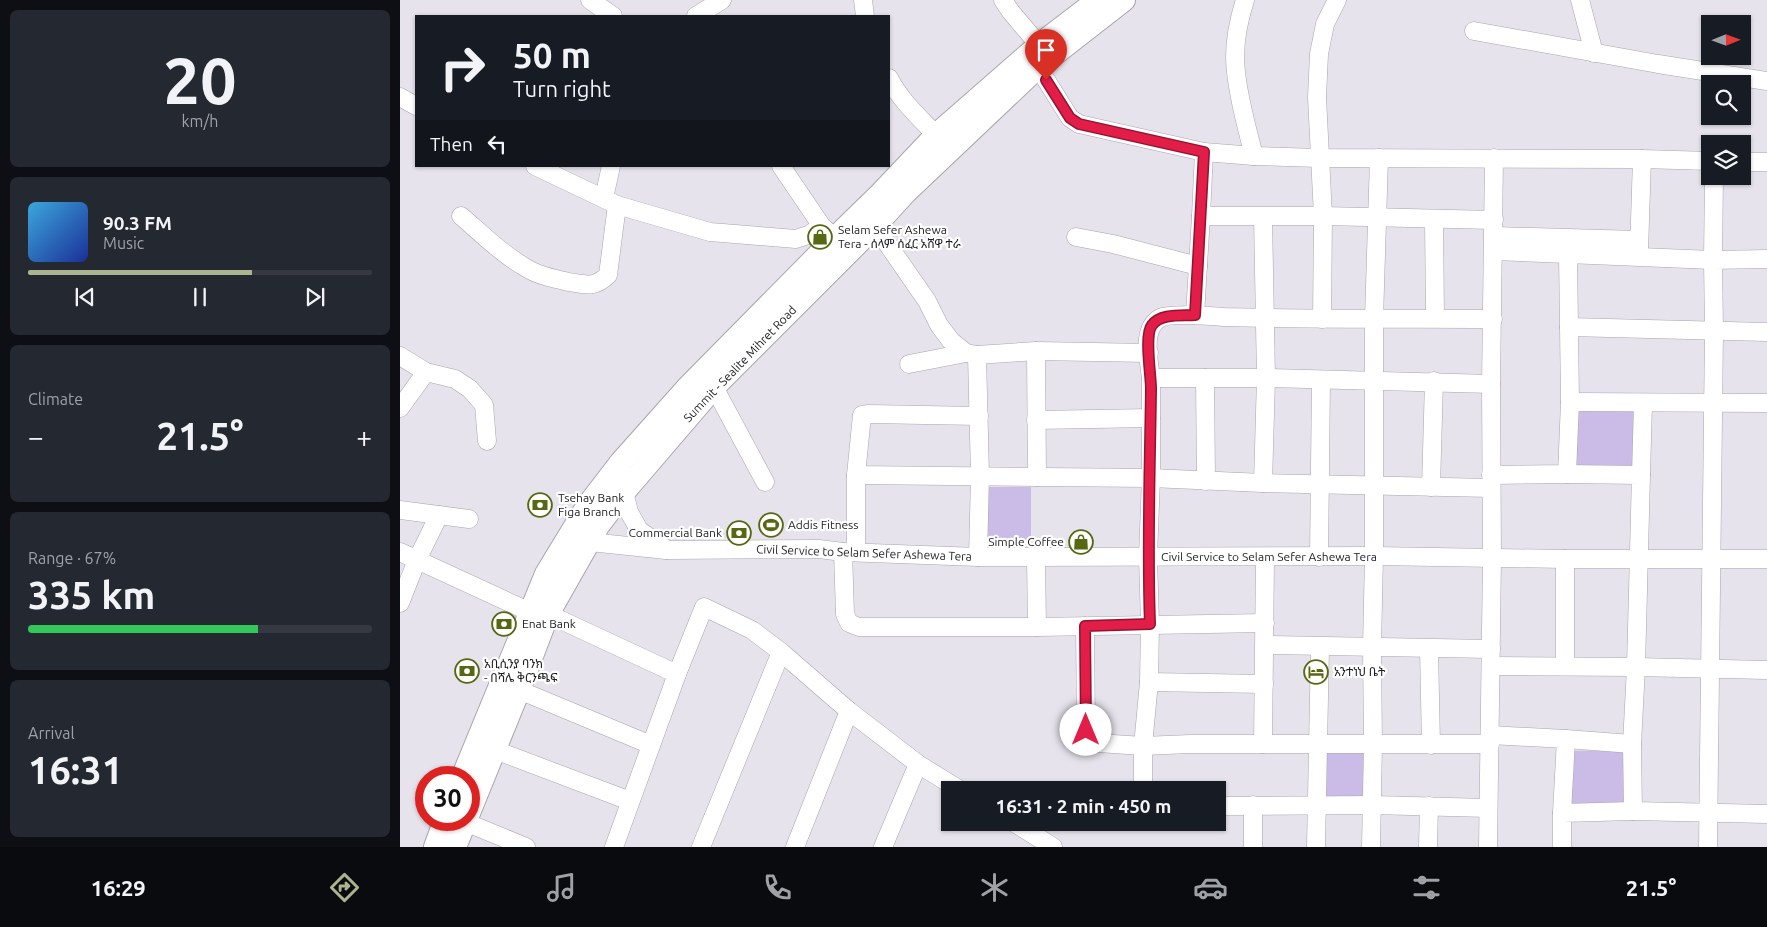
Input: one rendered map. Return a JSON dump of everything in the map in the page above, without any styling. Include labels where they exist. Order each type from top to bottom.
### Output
[{"type":"main road","points":[[468,766],[539,613],[546,574],[578,520],[621,462],[828,232],[899,187],[936,135],[1039,44],[1098,0]]},
{"type":"main road","name":"Summit - Sealite Mihret Road","points":[[480,780],[495,750],[519,690],[539,613],[590,542],[598,526],[624,492],[714,387],[875,226],[899,187],[1038,67],[1124,0]]},
{"type":"main road","points":[[435,847],[450,831]]},
{"type":"main road","name":"Summit - Sealite Mihret Road","points":[[455,847],[458,831]]},
{"type":"street","points":[[590,0],[612,15]]},
{"type":"street","points":[[698,15],[722,0]]},
{"type":"street","points":[[863,0],[865,15]]},
{"type":"street","points":[[1003,0],[1039,44]]},
{"type":"street","points":[[1245,0],[1240,16],[1236,50],[1236,71],[1239,93],[1254,156]]},
{"type":"street","points":[[1322,319],[1323,216],[1319,158],[1319,54],[1326,24],[1337,0]]},
{"type":"street","points":[[1580,0],[1594,53]]},
{"type":"street","points":[[1474,31],[1767,82]]},
{"type":"street","points":[[1038,67],[1070,118],[1079,124],[1204,152],[1319,158],[1701,161]]},
{"type":"street","points":[[890,80],[910,109],[936,135]]},
{"type":"street","points":[[400,96],[415,105]]},
{"type":"street","points":[[1195,315],[1204,152]]},
{"type":"street","points":[[1371,847],[1373,805],[1374,319],[1379,158]]},
{"type":"street","points":[[1488,847],[1494,158]]},
{"type":"street","points":[[1639,248],[1642,159]]},
{"type":"street","points":[[1751,162],[1767,162]]},
{"type":"street","points":[[537,167],[611,201],[710,232],[796,239],[810,234],[828,232],[783,167]]},
{"type":"street","points":[[461,216],[529,270],[550,278],[587,285],[601,283],[608,275],[611,167]]},
{"type":"street","points":[[1708,847],[1714,185]]},
{"type":"street","points":[[1201,216],[1323,216],[1434,219],[1568,254],[1639,248]]},
{"type":"street","points":[[1263,217],[1266,318],[1263,483]]},
{"type":"street","points":[[1434,219],[1435,318]]},
{"type":"street","points":[[875,226],[927,301],[939,325],[951,341],[972,354]]},
{"type":"street","points":[[1494,236],[1639,248],[1713,260],[1767,259]]},
{"type":"street","points":[[1076,237],[1113,244],[1198,266]]},
{"type":"street","points":[[1568,254],[1570,402],[1568,474]]},
{"type":"street","points":[[1143,781],[1143,746],[1149,682],[1148,557],[1151,478],[1151,378],[1148,353],[1149,333],[1152,325],[1161,317],[1195,315],[1322,319],[1493,319]]},
{"type":"street","points":[[930,359],[939,325]]},
{"type":"street","points":[[1569,327],[1767,332]]},
{"type":"street","points":[[909,364],[930,359],[972,354],[1036,351],[1148,353]]},
{"type":"street","points":[[1036,351],[1037,476]]},
{"type":"street","points":[[972,354],[979,416],[978,556]]},
{"type":"street","points":[[400,356],[426,372],[455,380],[470,389],[484,405],[487,440]]},
{"type":"street","points":[[400,408],[426,372]]},
{"type":"street","points":[[1151,378],[1266,378],[1492,384]]},
{"type":"street","points":[[1205,378],[1206,481]]},
{"type":"street","points":[[1319,557],[1321,380]]},
{"type":"street","points":[[1431,487],[1434,381]]},
{"type":"street","points":[[714,387],[765,482]]},
{"type":"street","points":[[1570,402],[1767,403]]},
{"type":"street","points":[[1633,811],[1632,744],[1636,667],[1643,403]]},
{"type":"street","points":[[979,416],[862,415],[844,614],[849,623],[859,627],[1037,627],[1265,623]]},
{"type":"street","points":[[1036,420],[1150,418]]},
{"type":"street","points":[[856,476],[1151,478],[1431,487],[1568,474],[1641,475]]},
{"type":"street","points":[[624,492],[628,512],[639,530],[668,550]]},
{"type":"street","points":[[400,510],[469,519]]},
{"type":"street","points":[[400,603],[417,560],[439,515]]},
{"type":"street","name":"Civil Service to Selam Sefer Ashewa Tera","points":[[590,542],[668,550],[819,549],[849,552],[1036,557],[1374,556],[1565,559],[1767,559]]},
{"type":"street","points":[[400,552],[677,674]]},
{"type":"street","points":[[1036,557],[1037,627]]},
{"type":"street","points":[[1263,744],[1265,557]]},
{"type":"street","points":[[1565,559],[1565,666]]},
{"type":"street","points":[[614,847],[677,674],[704,607],[752,630],[782,652],[849,711],[918,764],[945,781]]},
{"type":"street","points":[[1085,626],[1086,730],[1090,738],[1098,743],[1143,746],[1263,744],[1431,745],[1490,740],[1566,739],[1632,744]]},
{"type":"street","points":[[1265,645],[1429,648],[1491,658],[1565,666],[1767,670]]},
{"type":"street","points":[[1316,847],[1320,647]]},
{"type":"street","points":[[1429,648],[1431,745]]},
{"type":"street","points":[[701,847],[782,652]]},
{"type":"street","points":[[1149,682],[1264,684]]},
{"type":"street","points":[[519,690],[651,745]]},
{"type":"street","points":[[795,847],[849,711]]},
{"type":"street","points":[[1562,847],[1566,739]]},
{"type":"street","points":[[495,750],[630,801]]},
{"type":"street","points":[[883,847],[918,764]]},
{"type":"street","points":[[1253,805],[1253,847]]},
{"type":"street","points":[[1226,806],[1373,805],[1488,808]]},
{"type":"street","points":[[1428,847],[1429,806]]},
{"type":"street","points":[[1562,813],[1633,811],[1767,814]]},
{"type":"street","points":[[480,827],[526,847]]},
{"type":"street","points":[[1027,831],[1053,847]]},
{"type":"shaded area","points":[[1575,409],[1641,409],[1638,478],[1572,478]]},
{"type":"shaded area","points":[[984,487],[1031,487],[1031,540],[983,540]]},
{"type":"shaded area","points":[[1626,750],[1627,807],[1567,807],[1565,751]]},
{"type":"shaded area","points":[[1321,752],[1369,753],[1370,803],[1321,804]]},
{"type":"place","name":"Selam Sefer Ashewa Tera - ሰላም ሰፈር አሸዋ ተራ","points":[[820,237]]},
{"type":"place","name":"Tsehay Bank Figa Branch","points":[[540,505]]},
{"type":"place","name":"Addis Fitness","points":[[771,525]]},
{"type":"place","name":"Commercial Bank","points":[[739,533]]},
{"type":"place","name":"Simple Coffee","points":[[1081,542]]},
{"type":"place","name":"Enat Bank","points":[[504,624]]},
{"type":"place","name":"አቢሲንያ ባንክ - በሻሌ ቅርንጫፍ","points":[[467,671]]},
{"type":"place","name":"አንተነህ ቤት","points":[[1316,672]]},
{"type":"route","points":[[1046,80],[1070,118],[1079,124],[1204,152],[1195,315],[1161,317],[1152,325],[1149,333],[1148,353],[1151,378],[1151,478],[1148,557],[1150,624],[1085,626],[1086,730]]}]
